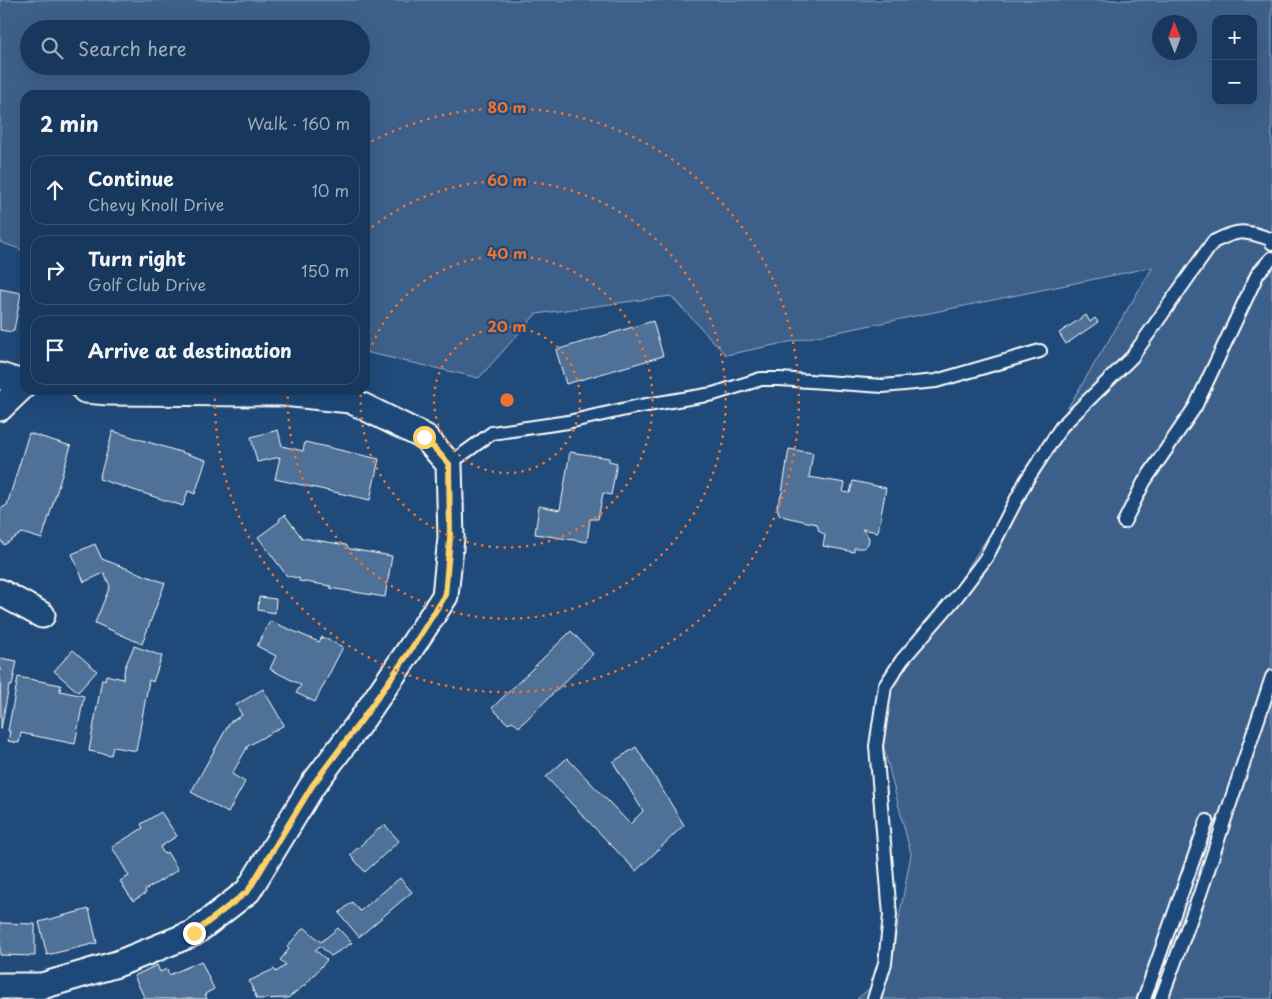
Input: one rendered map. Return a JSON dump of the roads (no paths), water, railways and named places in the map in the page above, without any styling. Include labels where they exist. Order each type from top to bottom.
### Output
[{"type":"street","points":[[0,376],[20,382]]},
{"type":"street","points":[[0,408],[20,389]]},
{"type":"street","points":[[0,986],[42,986],[118,964],[194,933],[248,891],[312,786],[408,654],[445,596],[450,538],[449,464],[424,437],[350,400],[303,395]]},
{"type":"street","points":[[0,592],[42,615]]},
{"type":"lane","points":[[874,999],[885,963],[890,915],[876,746],[885,686],[902,660],[986,558],[1026,481],[1062,426],[1132,357],[1213,242],[1234,232],[1253,233],[1270,239],[1272,243]]},
{"type":"lane","points":[[1124,522],[1144,482],[1194,407],[1258,273],[1272,258]]},
{"type":"lane","points":[[449,464],[492,433],[568,422],[635,407],[713,394],[761,379],[883,386],[936,381],[1040,351]]},
{"type":"lane","points":[[1161,999],[1200,894],[1272,677]]},
{"type":"lane","points":[[1144,999],[1207,821]]}]
